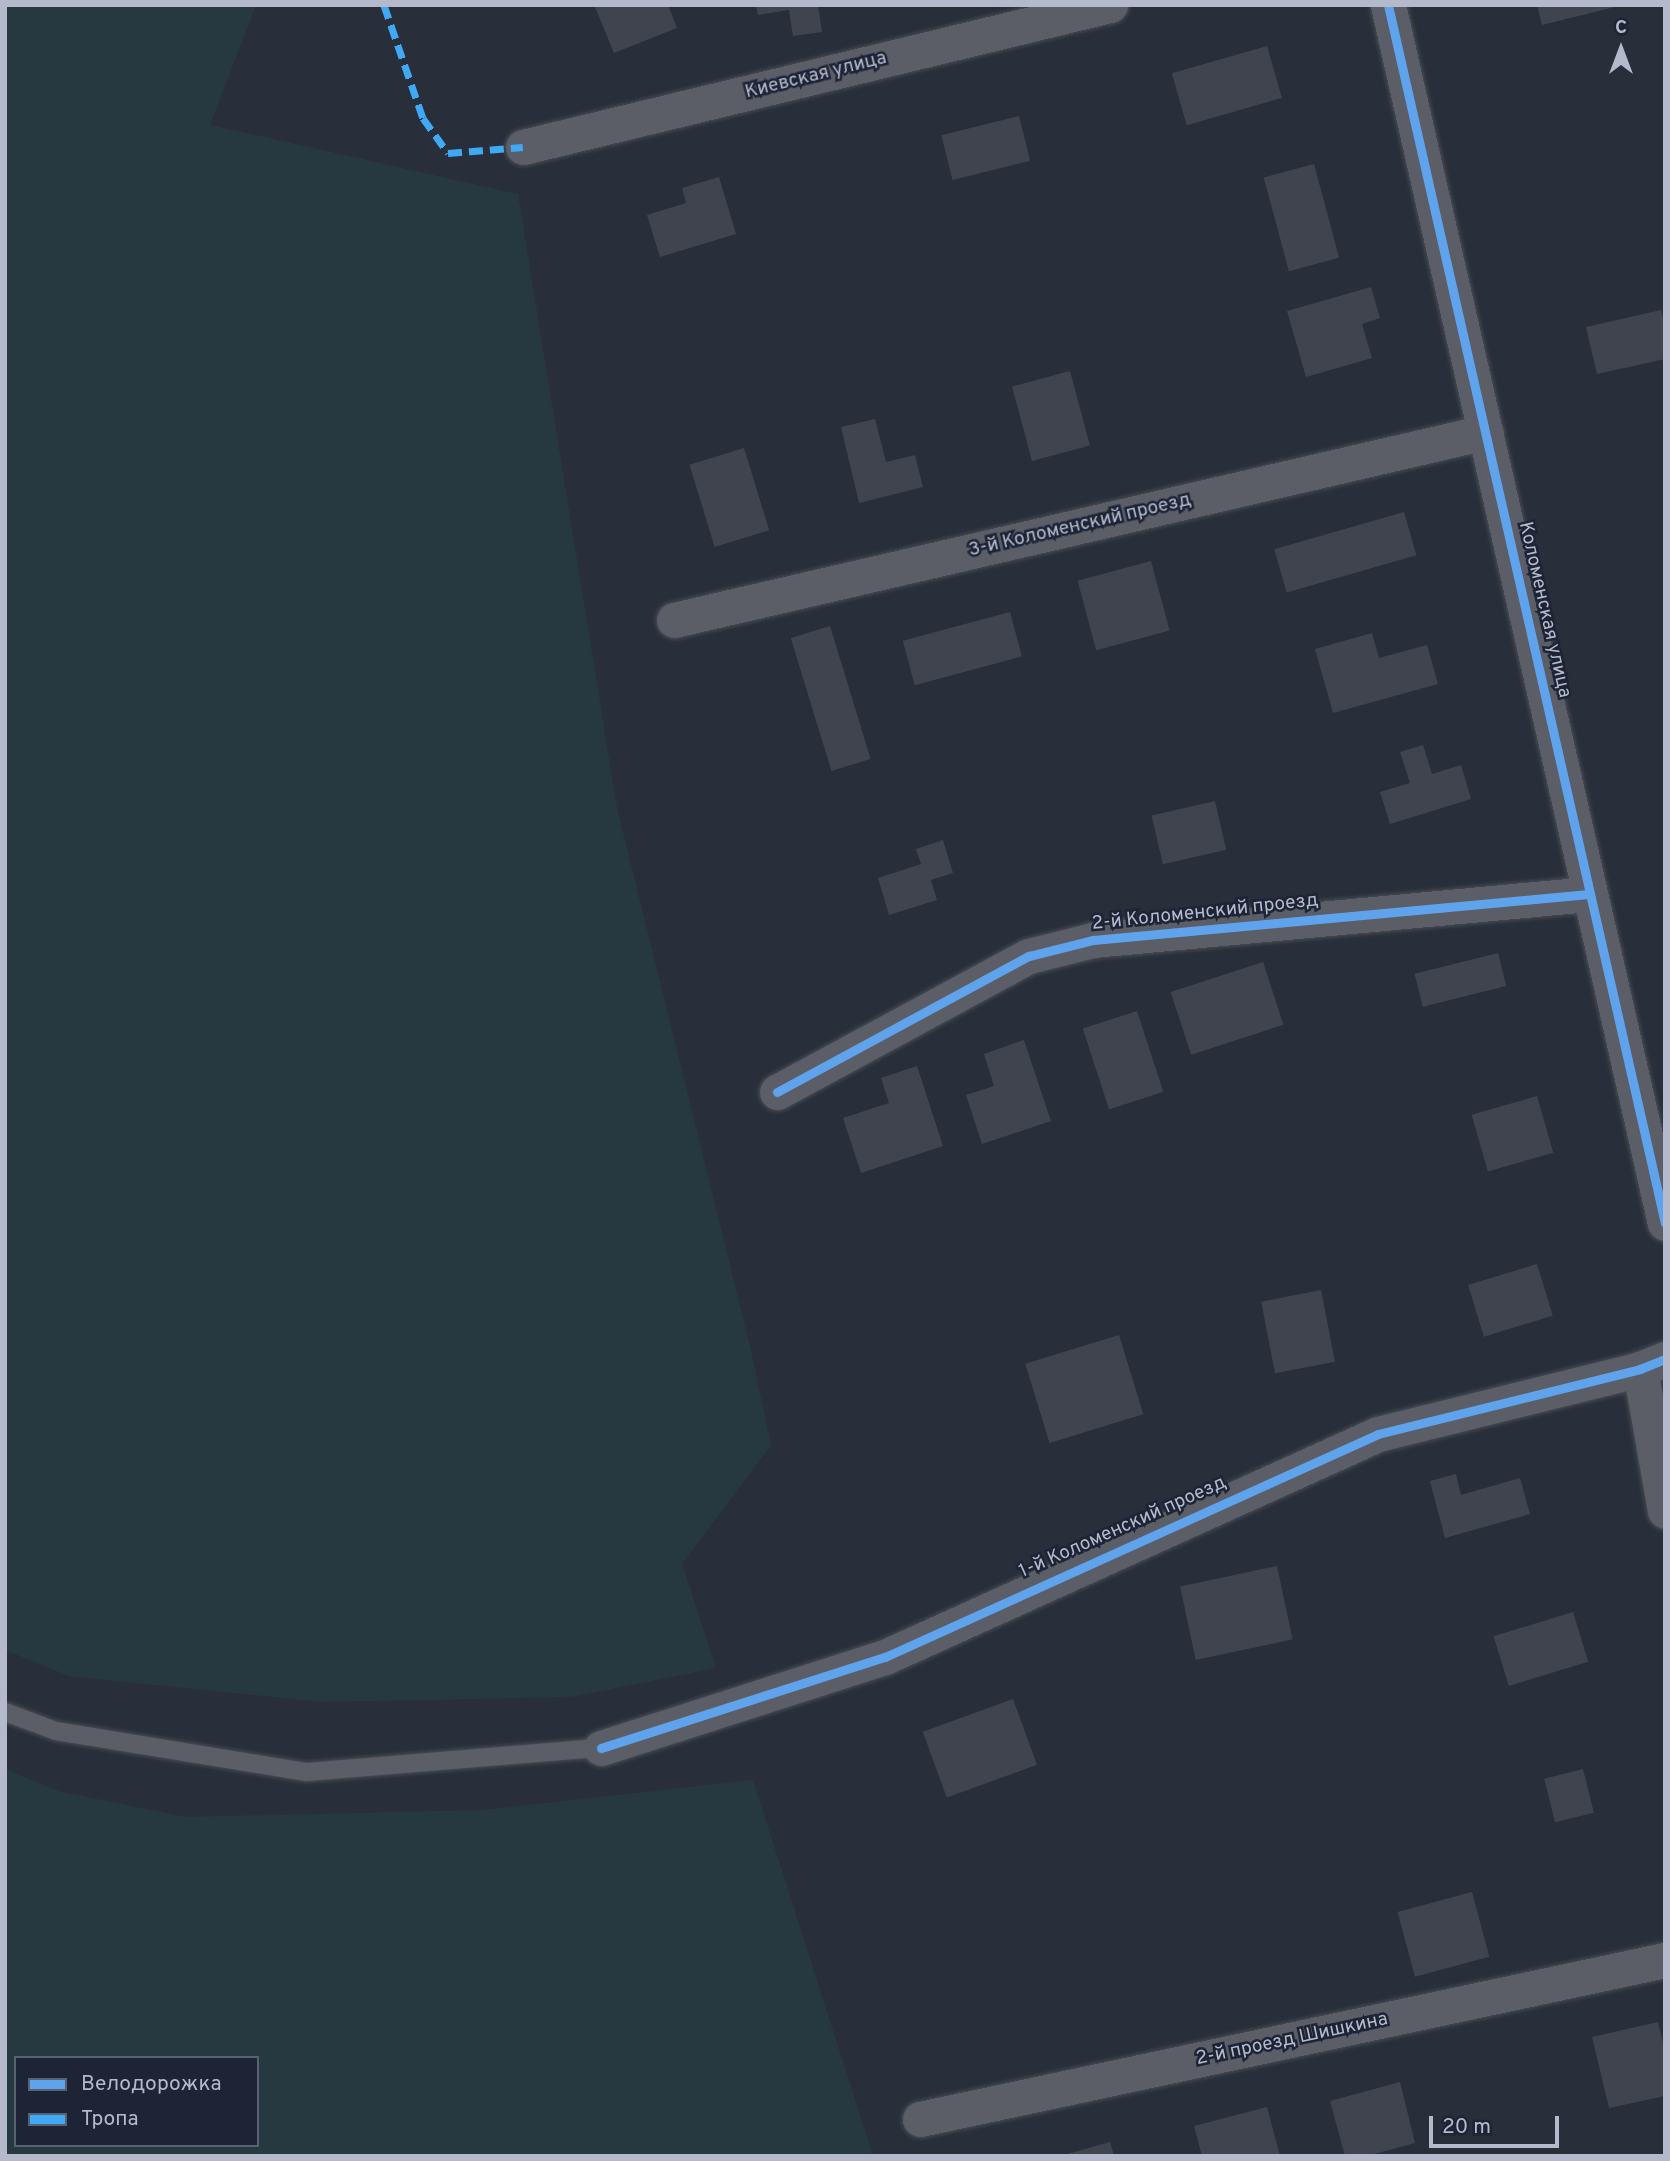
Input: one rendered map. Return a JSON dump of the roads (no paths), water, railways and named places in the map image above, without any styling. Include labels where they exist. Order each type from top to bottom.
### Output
[{"type":"street","name":"Киевская улица","points":[[523,147],[1110,5]]},
{"type":"street","name":"Коломенская улица","points":[[1388,5],[1665,1223]]},
{"type":"street","name":"3-й Коломенский проезд","points":[[674,620],[1486,432]]},
{"type":"street","name":"2-й Коломенский проезд","points":[[777,1092],[1029,956],[1093,940],[1589,894]]},
{"type":"street","points":[[1653,1364],[1665,1511]]},
{"type":"street","name":"1-й Коломенский проезд","points":[[601,1748],[885,1657],[1378,1434],[1653,1364]]},
{"type":"street","name":"2-й проезд Шишкина","points":[[920,2119],[1665,1960]]},
{"type":"lane","points":[[5,1712],[56,1731],[307,1772],[601,1748]]}]
